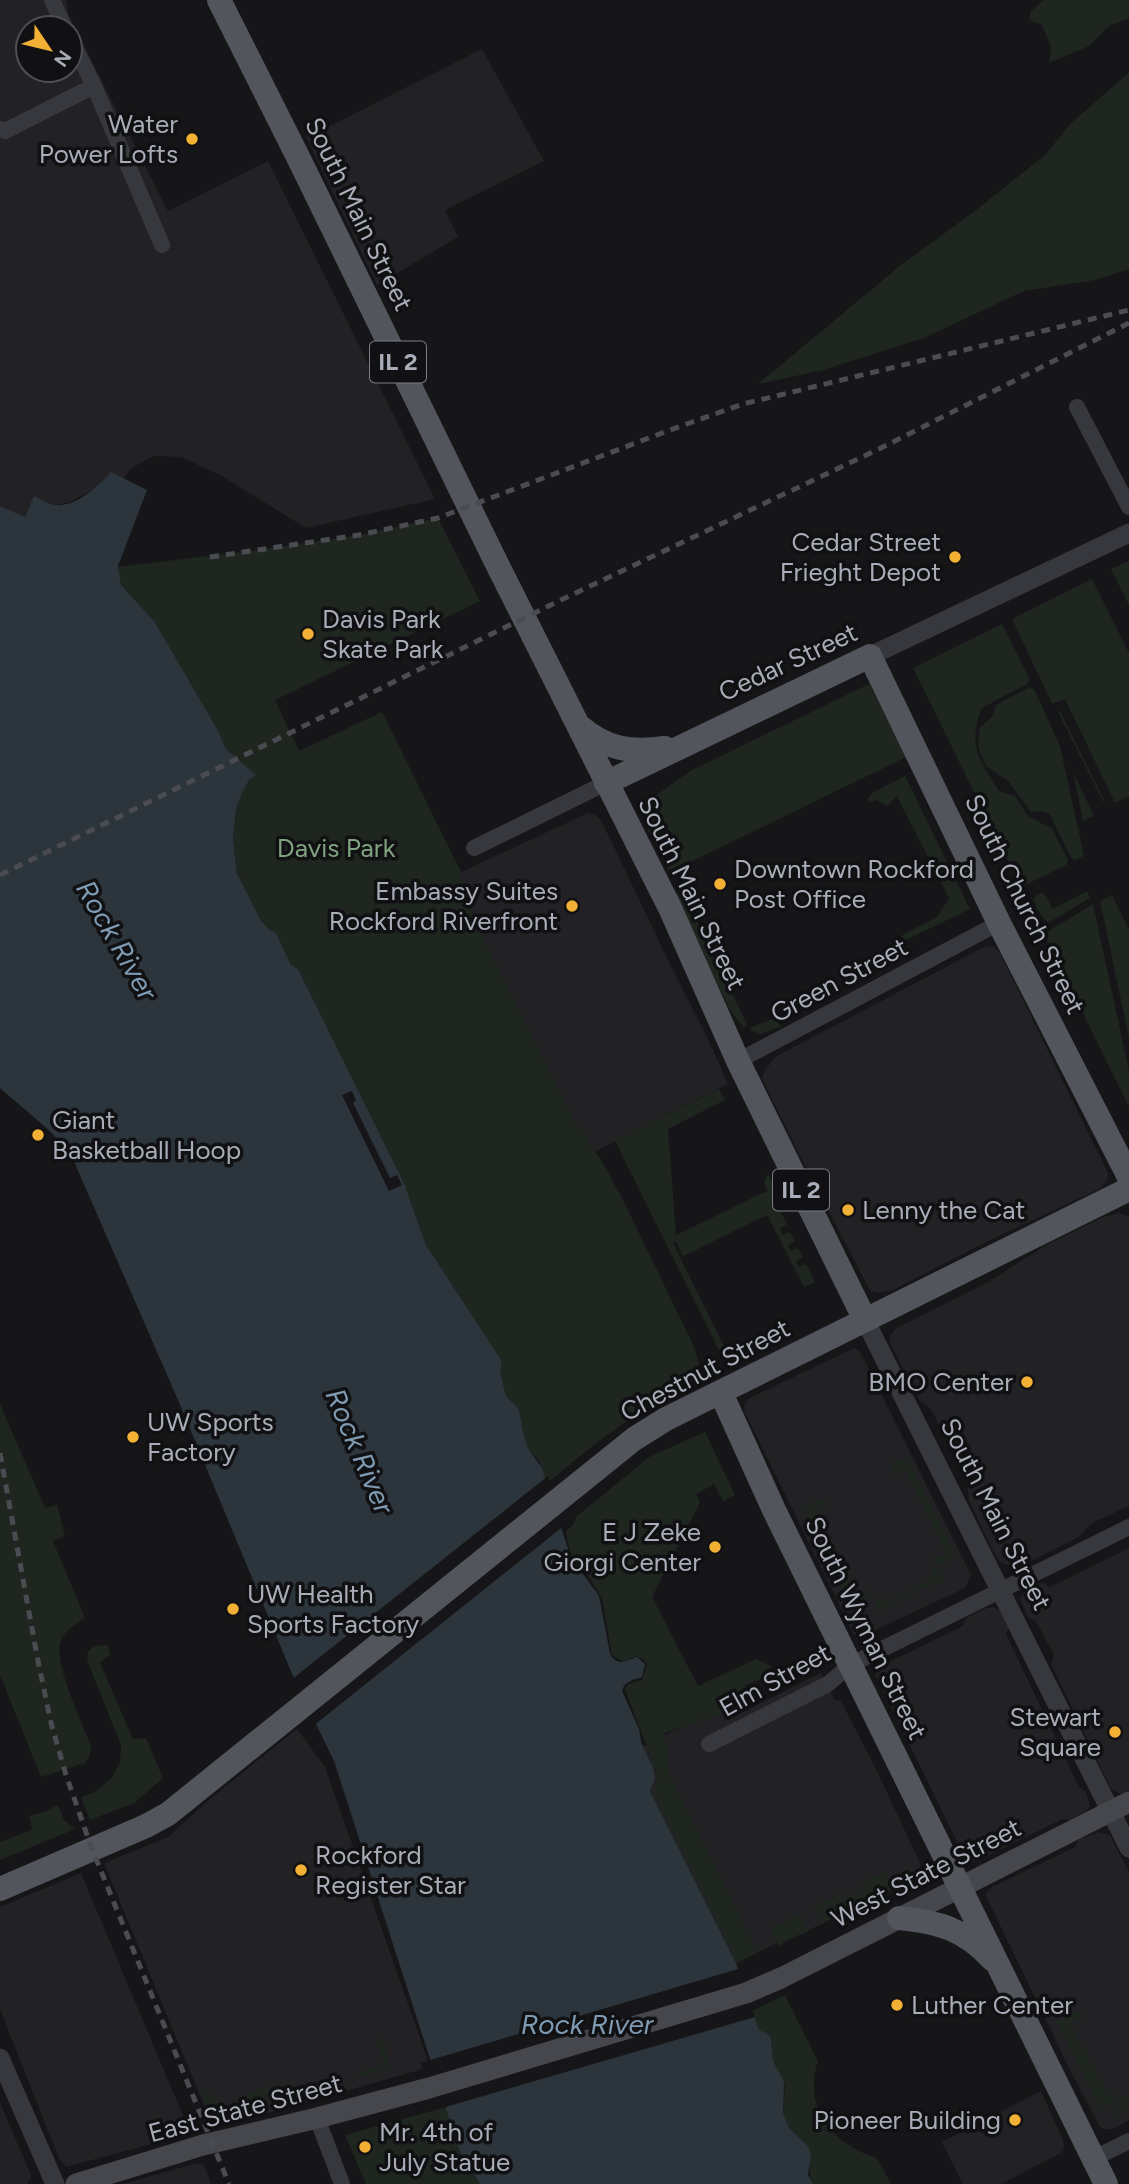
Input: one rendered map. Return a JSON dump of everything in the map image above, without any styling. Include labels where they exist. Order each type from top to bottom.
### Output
[{"type":"main road","name":"South Main Street","points":[[219,0],[670,908],[738,1061],[865,1320]]},
{"type":"main road","name":"Cedar Street","points":[[606,783],[870,656]]},
{"type":"main road","name":"South Church Street","points":[[870,656],[999,923],[1129,1177]]},
{"type":"main road","name":"IL 2","points":[[578,724],[593,738],[621,748],[641,751],[683,745]]},
{"type":"main road","name":"Chestnut Street","points":[[0,1889],[168,1814],[634,1439],[666,1419],[1129,1189]]},
{"type":"main road","name":"South Wyman Street","points":[[721,1393],[774,1510],[1106,2184]]},
{"type":"main road","name":"West State Street","points":[[429,2088],[746,1993],[1120,1806]]},
{"type":"main road","points":[[899,1918],[927,1921],[960,1932],[980,1947],[1002,1970]]},
{"type":"main road","name":"East State Street","points":[[76,2184],[203,2146],[429,2088]]},
{"type":"street","points":[[84,66],[162,245]]},
{"type":"street","points":[[0,129],[5,131],[94,86]]},
{"type":"street","points":[[1077,407],[1129,508]]},
{"type":"street","name":"Cedar Street","points":[[870,656],[1129,534]]},
{"type":"street","name":"Cedar Street","points":[[474,848],[606,783]]},
{"type":"street","name":"Green Street","points":[[738,1061],[999,923]]},
{"type":"street","name":"South Main Street","points":[[865,1320],[1001,1591],[1120,1806],[1129,1848]]},
{"type":"street","name":"Elm Street","points":[[709,1744],[828,1684],[850,1665],[1129,1527]]},
{"type":"street","points":[[0,2058],[55,2184]]},
{"type":"street","points":[[317,2118],[342,2184]]},
{"type":"street","points":[[1094,2158],[1129,2141]]},
{"type":"shaded area","points":[[0,0],[66,0],[69,14],[14,14],[14,84],[84,84],[84,46],[168,211],[268,161],[435,499],[306,528],[220,475],[181,457],[154,456],[130,469],[124,478],[111,472],[94,489],[70,502],[55,505],[25,518],[0,506]]},
{"type":"shaded area","points":[[482,49],[544,161],[445,210],[458,237],[377,285],[305,135],[312,135]]},
{"type":"shaded area","points":[[588,813],[601,820],[728,1084],[594,1152],[569,1112],[457,886],[461,885],[461,872]]},
{"type":"shaded area","points":[[993,946],[999,951],[1108,1173],[1107,1181],[1099,1189],[980,1245],[893,1290],[877,1293],[871,1291],[762,1079],[764,1072],[775,1057],[984,947]]},
{"type":"shaded area","name":"BMO Center","points":[[1120,1213],[1129,1217],[1129,1506],[1092,1523],[1079,1537],[1023,1565],[1008,1565],[1000,1562],[995,1555],[969,1501],[967,1482],[933,1413],[920,1401],[889,1338],[895,1329],[990,1281],[1046,1245],[1103,1217]]},
{"type":"shaded area","points":[[854,1348],[860,1352],[870,1371],[971,1575],[965,1588],[859,1636],[854,1634],[744,1411],[745,1403],[750,1398]]},
{"type":"shaded area","points":[[1129,1548],[1129,1792],[1121,1794],[1111,1789],[1051,1664],[1054,1655],[1036,1621],[1029,1619],[1020,1599],[1026,1590],[1043,1582],[1050,1587]]},
{"type":"shaded area","points":[[993,1607],[1000,1611],[1009,1628],[1006,1634],[1079,1787],[1086,1792],[1090,1806],[1069,1820],[1063,1819],[973,1862],[963,1854],[875,1674],[877,1669],[889,1662],[963,1626],[966,1618]]},
{"type":"shaded area","points":[[821,1673],[834,1699],[841,1701],[879,1775],[919,1861],[922,1874],[779,1945],[777,1943],[736,1963],[650,1791],[653,1767],[643,1746],[727,1704],[741,1713]]},
{"type":"shaded area","points":[[297,1729],[325,1767],[428,2061],[421,2063],[423,2069],[213,2127],[104,1863],[168,1837],[210,1799]]},
{"type":"shaded area","points":[[1098,1832],[1110,1835],[1129,1872],[1129,2120],[1113,2129],[1100,2127],[985,1894],[992,1887],[1075,1847],[1078,1840]]},
{"type":"shaded area","points":[[81,1873],[184,2118],[185,2132],[181,2136],[66,2167],[59,2159],[0,2009],[0,1907]]},
{"type":"shaded area","name":"Pioneer Building","points":[[1041,2091],[1063,2140],[1064,2148],[1061,2153],[1001,2184],[963,2184],[942,2142]]},
{"type":"shaded area","points":[[0,2102],[30,2173],[31,2178],[27,2184],[0,2184]]},
{"type":"shaded area","points":[[197,2163],[204,2165],[211,2184],[123,2184]]},
{"type":"green space","points":[[1044,0],[1129,0],[1129,18],[1109,26],[1089,46],[1049,63],[1051,46],[1042,25],[1029,20],[1031,11]]},
{"type":"green space","points":[[1129,73],[1129,269],[1095,280],[1024,291],[924,338],[823,370],[758,384],[901,265],[1045,155],[1071,123]]},
{"type":"green space","name":"Davis Park","points":[[438,518],[480,601],[275,700],[299,751],[382,712],[461,872],[461,885],[458,887],[569,1112],[604,1165],[623,1200],[695,1349],[702,1376],[694,1387],[621,1425],[547,1483],[539,1461],[528,1448],[522,1432],[519,1409],[506,1396],[500,1358],[426,1245],[404,1183],[298,969],[291,966],[276,933],[261,921],[237,872],[233,839],[236,809],[249,780],[255,775],[226,749],[154,621],[121,585],[118,567],[359,535]]},
{"type":"green space","points":[[1129,561],[1129,605],[1111,569]]},
{"type":"green space","points":[[1092,579],[1129,653],[1129,796],[1115,803],[1065,699],[1052,704],[1012,619]]},
{"type":"green space","points":[[1002,624],[1030,680],[982,708],[975,734],[977,752],[999,791],[1015,796],[1028,816],[1052,829],[1068,860],[1066,865],[1021,887],[913,668]]},
{"type":"green space","points":[[869,684],[906,757],[670,872],[647,828],[650,806],[658,794],[690,771]]},
{"type":"green space","points":[[1028,688],[1034,689],[1060,746],[1084,856],[1075,860],[1072,859],[1050,815],[1043,811],[1031,812],[1008,781],[986,766],[979,750],[980,727],[992,717],[996,705]]},
{"type":"green space","points":[[1060,711],[1105,802],[1104,803],[1058,712]]},
{"type":"green space","points":[[1073,772],[1094,816],[1083,821]]},
{"type":"green space","points":[[905,776],[970,909],[904,941],[901,936],[937,917],[949,898],[897,796],[887,806],[877,800],[867,800],[872,793]]},
{"type":"green space","points":[[1087,891],[1090,898],[1048,923],[1037,909],[1033,898],[1043,892],[1053,909]]},
{"type":"green space","points":[[675,893],[684,895],[747,1024],[744,1028],[730,1010],[674,896]]},
{"type":"green space","points":[[1112,895],[1129,930],[1129,1038],[1100,901]]},
{"type":"green space","points":[[1093,904],[1129,1071],[1129,1107],[1044,934]]},
{"type":"green space","points":[[772,1019],[782,1026],[761,1034],[750,1030],[752,1027]]},
{"type":"green space","points":[[719,1089],[725,1100],[668,1129],[676,1235],[767,1191],[764,1182],[768,1174],[781,1199],[776,1202],[787,1224],[780,1229],[783,1235],[790,1232],[795,1241],[788,1245],[791,1251],[798,1248],[803,1257],[796,1261],[799,1267],[806,1264],[815,1282],[804,1287],[767,1215],[683,1256],[676,1241],[673,1243],[727,1352],[723,1358],[615,1141]]},
{"type":"green space","points":[[0,1404],[45,1508],[57,1505],[65,1536],[53,1541],[85,1618],[65,1633],[59,1650],[64,1677],[91,1746],[90,1755],[85,1763],[41,1777],[0,1675]]},
{"type":"green space","points":[[705,1432],[735,1495],[723,1501],[714,1484],[696,1494],[700,1503],[652,1597],[698,1686],[756,1659],[771,1666],[765,1678],[745,1685],[751,1701],[744,1709],[733,1709],[665,1733],[670,1777],[757,1953],[737,1963],[653,1792],[658,1780],[655,1768],[625,1689],[629,1684],[642,1680],[647,1665],[643,1659],[636,1656],[623,1662],[612,1655],[602,1598],[588,1575],[571,1558],[566,1531],[573,1525],[576,1517],[649,1457]]},
{"type":"green space","points":[[906,1458],[955,1556],[944,1564],[933,1560],[946,1552],[904,1469],[893,1474],[889,1472],[892,1465]]},
{"type":"green space","points":[[820,1499],[825,1500],[826,1505],[815,1513],[858,1596],[869,1591],[870,1598],[861,1605],[851,1606],[803,1508]]},
{"type":"green space","points":[[931,1570],[939,1571],[943,1581],[902,1598],[880,1612],[877,1611],[875,1601],[880,1594],[885,1603],[934,1578]]},
{"type":"green space","points":[[107,1645],[111,1654],[100,1663],[133,1739],[146,1738],[163,1778],[134,1803],[90,1820],[81,1798],[98,1790],[111,1779],[120,1762],[121,1745],[87,1660],[88,1652],[94,1646]]},
{"type":"green space","points":[[58,1805],[64,1820],[75,1829],[0,1860],[0,1842],[32,1830],[29,1816]]},
{"type":"green space","points":[[885,1872],[894,1889],[872,1896],[873,1900],[843,1915],[841,1912],[823,1924],[814,1907],[841,1893],[845,1900],[863,1891],[860,1885]]},
{"type":"green space","points":[[799,1913],[809,1931],[800,1935],[798,1933],[779,1946],[770,1928]]},
{"type":"green space","points":[[785,1995],[818,2061],[814,2094],[825,2122],[847,2144],[877,2158],[891,2184],[811,2182],[807,2145],[789,2128],[783,2113],[785,2087],[773,2061],[771,2039],[759,2030],[752,2011]]},
{"type":"green space","points":[[1077,2010],[1081,2011],[1082,2016],[1071,2024],[1108,2095],[1115,2092],[1114,2103],[1102,2109],[1099,2108],[1056,2022]]},
{"type":"green space","points":[[381,2034],[391,2068],[381,2068],[376,2073],[359,2077],[358,2073],[383,2063],[377,2042]]},
{"type":"green space","points":[[268,2087],[274,2087],[279,2097],[212,2115],[201,2093],[208,2090],[225,2104],[231,2104]]},
{"type":"green space","points":[[1123,2096],[1126,2101],[1129,2099],[1128,2109],[1116,2117],[1113,2110],[1118,2107],[1120,2097]]},
{"type":"green space","points":[[446,2107],[460,2152],[480,2184],[366,2184],[345,2135]]},
{"type":"water","name":"Rock River","points":[[111,472],[147,490],[118,566],[121,585],[154,621],[226,749],[256,775],[249,780],[236,809],[233,839],[237,873],[261,921],[276,933],[291,965],[298,969],[404,1183],[426,1245],[502,1362],[500,1371],[506,1396],[519,1409],[528,1448],[542,1468],[571,1558],[599,1596],[610,1654],[619,1662],[637,1657],[645,1664],[642,1677],[627,1683],[622,1691],[653,1767],[655,1779],[650,1791],[736,1963],[759,2030],[767,2033],[771,2039],[773,2061],[784,2082],[783,2113],[789,2128],[807,2145],[811,2153],[808,2175],[813,2184],[480,2184],[460,2152],[334,1761],[295,1681],[181,1407],[73,1159],[51,1132],[0,1088],[0,506],[25,517],[34,496],[55,505],[71,503],[93,489]]},
{"type":"pier","points":[[352,1091],[356,1100],[353,1103],[390,1178],[397,1175],[402,1185],[389,1191],[342,1095]]},
{"type":"pier","points":[[548,1476],[565,1525],[313,1726],[291,1680]]},
{"type":"pier","points":[[738,1969],[755,2017],[442,2108],[427,2061]]},
{"type":"railway","points":[[210,557],[359,535],[438,518],[743,404],[1129,310]]},
{"type":"railway","points":[[0,875],[565,598],[879,449],[1129,323]]},
{"type":"railway","points":[[0,1453],[37,1656],[51,1723],[66,1775],[92,1849],[229,2184]]},
{"type":"place","name":"Water Power Lofts","points":[[192,139]]},
{"type":"place","name":"Cedar Street Frieght Depot","points":[[955,557]]},
{"type":"place","name":"Davis Park Skate Park","points":[[308,634]]},
{"type":"place","name":"Downtown Rockford Post Office","points":[[720,884]]},
{"type":"place","name":"Embassy Suites Rockford Riverfront","points":[[572,906]]},
{"type":"place","name":"Giant Basketball Hoop","points":[[38,1135]]},
{"type":"place","name":"Lenny the Cat","points":[[848,1210]]},
{"type":"place","name":"BMO Center","points":[[1027,1382]]},
{"type":"place","name":"UW Sports Factory","points":[[133,1437]]},
{"type":"place","name":"E J Zeke Giorgi Center","points":[[715,1547]]},
{"type":"place","name":"UW Health Sports Factory","points":[[233,1609]]},
{"type":"place","name":"Stewart Square","points":[[1115,1732]]},
{"type":"place","name":"Rockford Register Star","points":[[301,1870]]},
{"type":"place","name":"Luther Center","points":[[897,2005]]},
{"type":"place","name":"Pioneer Building","points":[[1015,2120]]},
{"type":"place","name":"Mr. 4th of July Statue","points":[[365,2147]]}]
